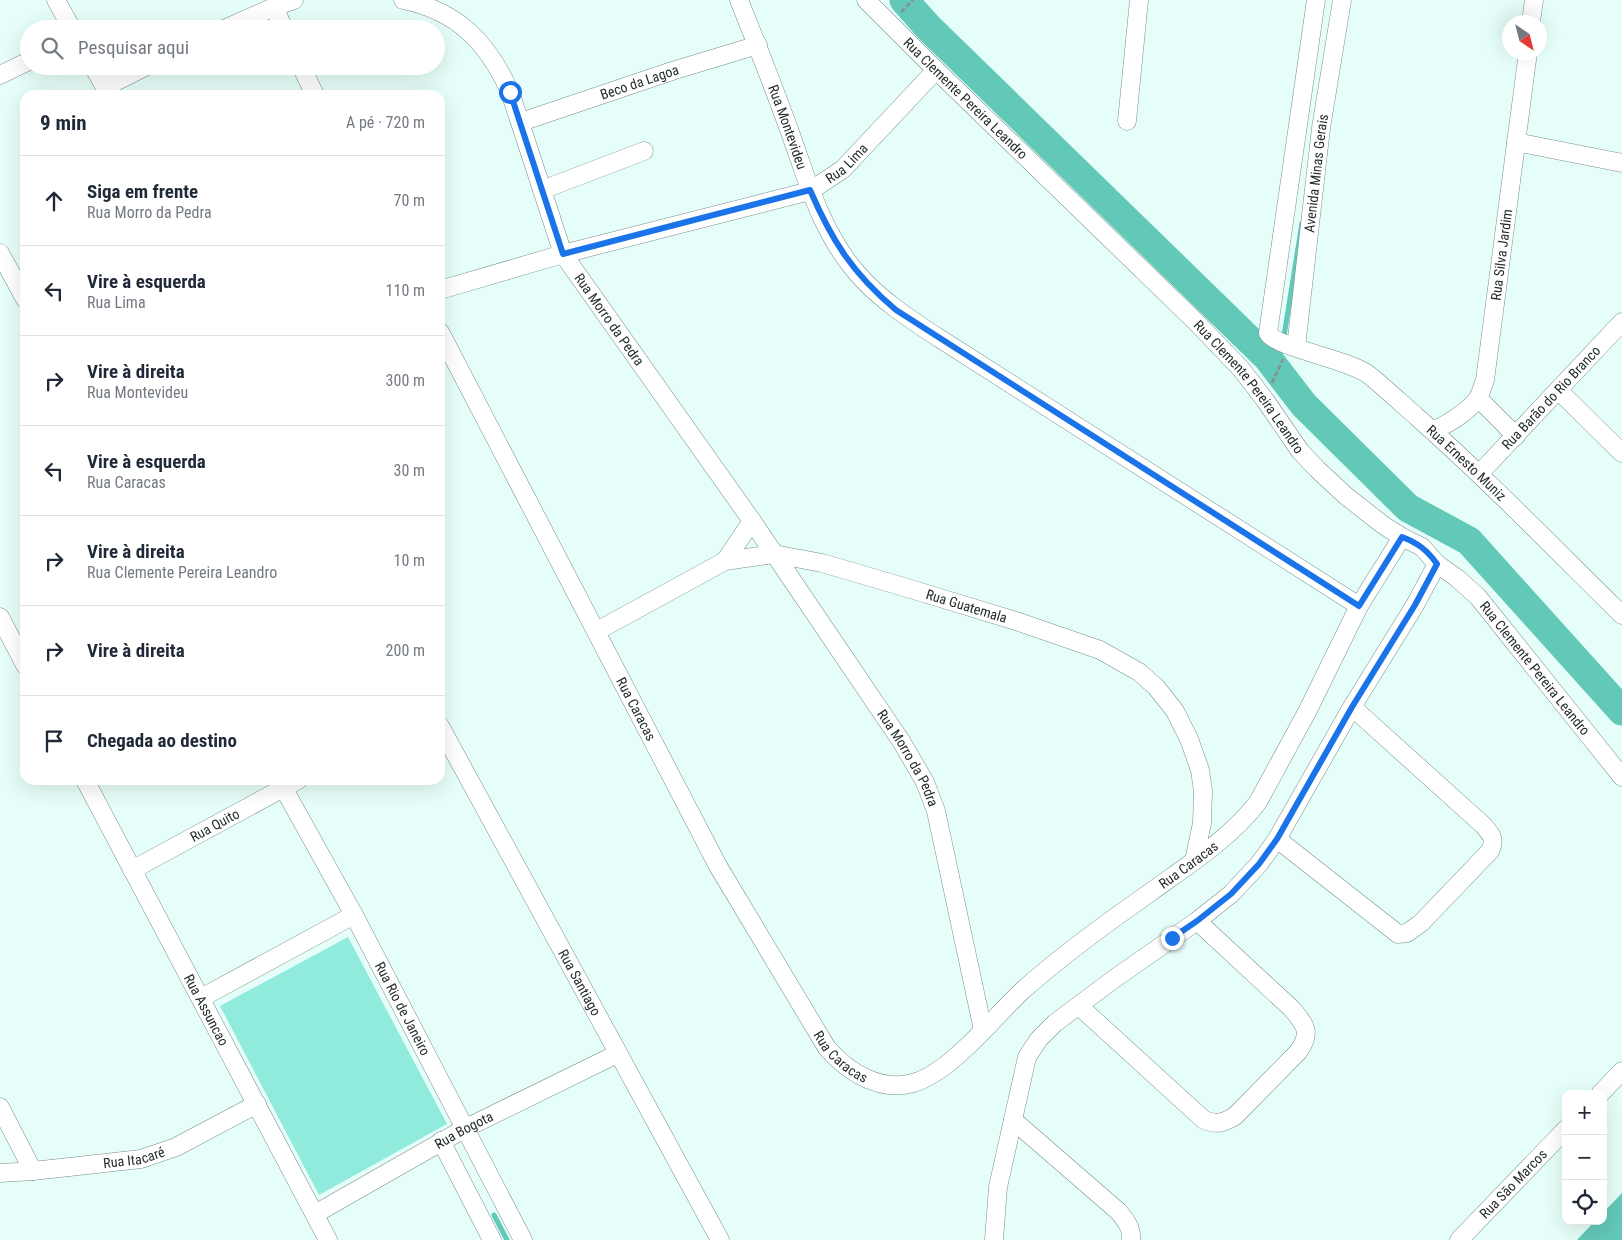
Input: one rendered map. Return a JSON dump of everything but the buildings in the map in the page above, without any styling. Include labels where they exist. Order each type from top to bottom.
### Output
[{"type":"street","points":[[56,0],[67,20]]},
{"type":"street","points":[[244,20],[294,0]]},
{"type":"street","name":"Rua Morro da Pedra","points":[[403,0],[416,2],[455,20],[474,35],[488,51],[500,70],[521,122],[563,254],[752,521],[900,741],[925,782],[936,811],[983,1030]]},
{"type":"street","name":"Rua Montevideu","points":[[739,0],[758,45],[810,190],[824,222],[839,249],[877,294],[896,310],[1359,606]]},
{"type":"street","name":"Rua Clemente Pereira Leandro","points":[[866,0],[1196,322],[1241,369],[1300,450],[1317,469],[1346,496],[1383,525],[1422,547],[1437,564],[1457,578],[1478,597],[1622,777]]},
{"type":"street","points":[[1127,121],[1139,0]]},
{"type":"street","name":"Avenida Minas Gerais","points":[[1270,336],[1268,330],[1316,0]]},
{"type":"street","name":"Avenida Minas Gerais","points":[[1290,348],[1321,128],[1342,0]]},
{"type":"street","points":[[1533,15],[1534,0]]},
{"type":"street","points":[[274,7],[280,20]]},
{"type":"street","name":"Beco da Lagoa","points":[[521,122],[672,71],[758,45]]},
{"type":"street","name":"Rua Silva Jardim","points":[[1433,431],[1450,423],[1466,410],[1478,398],[1486,380],[1527,60]]},
{"type":"street","points":[[0,75],[20,65]]},
{"type":"street","name":"Rua Lima","points":[[445,289],[563,254],[810,190],[843,169],[936,70]]},
{"type":"street","points":[[98,75],[106,90]]},
{"type":"street","points":[[109,90],[133,75]]},
{"type":"street","points":[[305,75],[313,90]]},
{"type":"street","points":[[1516,142],[1622,163]]},
{"type":"street","points":[[542,190],[644,151]]},
{"type":"street","points":[[0,253],[20,290]]},
{"type":"street","name":"Rua Barão do Rio Branco","points":[[1479,474],[1622,322]]},
{"type":"street","name":"Rua Ernesto Muniz","points":[[1270,336],[1290,348],[1338,360],[1367,374],[1479,474],[1622,615]]},
{"type":"street","name":"Rua Caracas","points":[[445,342],[597,632],[662,762],[718,866],[818,1035],[838,1061],[861,1077],[884,1084],[898,1086],[915,1083],[945,1065],[1023,991],[1065,956],[1111,920],[1194,862],[1248,816],[1258,802],[1307,712],[1359,606],[1402,537]]},
{"type":"street","points":[[1558,390],[1622,453]]},
{"type":"street","points":[[1478,398],[1516,436]]},
{"type":"street","points":[[725,561],[752,521]]},
{"type":"street","name":"Rua Guatemala","points":[[597,632],[725,561],[774,554],[822,563],[1019,622],[1100,650],[1139,672],[1156,687],[1175,712],[1189,738],[1200,770],[1203,791],[1202,823],[1194,862]]},
{"type":"street","points":[[994,1240],[998,1187],[1028,1057],[1040,1039],[1055,1023],[1197,921],[1231,894],[1259,864],[1277,839],[1352,707],[1415,605],[1437,564]]},
{"type":"street","points":[[0,617],[20,655]]},
{"type":"street","points":[[1277,839],[1398,934],[1407,933],[1421,923],[1490,851],[1494,844],[1493,838],[1483,825],[1352,707]]},
{"type":"street","name":"Rua Santiago","points":[[445,735],[720,1240]]},
{"type":"street","name":"Rua Assuncao","points":[[88,785],[328,1240]]},
{"type":"street","name":"Rua Quito","points":[[132,870],[283,785]]},
{"type":"street","name":"Rua Rio de Janeiro","points":[[288,785],[523,1240]]},
{"type":"street","points":[[201,998],[354,915]]},
{"type":"street","points":[[1079,1006],[1204,1120],[1214,1124],[1224,1123],[1235,1116],[1298,1052],[1305,1043],[1307,1033],[1301,1019],[1292,1008],[1197,921]]},
{"type":"street","name":"Rua Bogota","points":[[314,1214],[464,1128],[617,1054]]},
{"type":"street","points":[[1604,1090],[1622,1071]]},
{"type":"street","name":"Rua Itacaré","points":[[0,1173],[141,1159],[176,1147],[257,1104]]},
{"type":"street","points":[[0,1106],[33,1171]]},
{"type":"street","points":[[1013,1120],[1119,1212],[1132,1232],[1131,1240]]},
{"type":"street","name":"Rua Sāo Marcos","points":[[1459,1240],[1562,1133]]},
{"type":"street","points":[[441,1141],[492,1240]]},
{"type":"path","points":[[895,18],[912,0]]},
{"type":"path","points":[[1272,384],[1290,348]]},
{"type":"shaded area","points":[[348,937],[447,1124],[319,1195],[220,1006]]},
{"type":"shaded area","points":[[1622,1193],[1622,1240],[1577,1240],[1591,1225],[1607,1225],[1607,1209]]},
{"type":"waterway","points":[[904,0],[928,27],[1267,357],[1304,405],[1408,508],[1469,541],[1622,711]]},
{"type":"waterway","points":[[1267,357],[1284,336],[1302,223]]},
{"type":"waterway","points":[[494,1215],[507,1240]]},
{"type":"route","points":[[510,92],[563,254],[810,190],[824,222],[839,249],[877,294],[896,310],[1359,606],[1402,537],[1422,547],[1430,555],[1437,564],[1415,605],[1352,707],[1277,839],[1259,864],[1231,894],[1172,938]]}]
